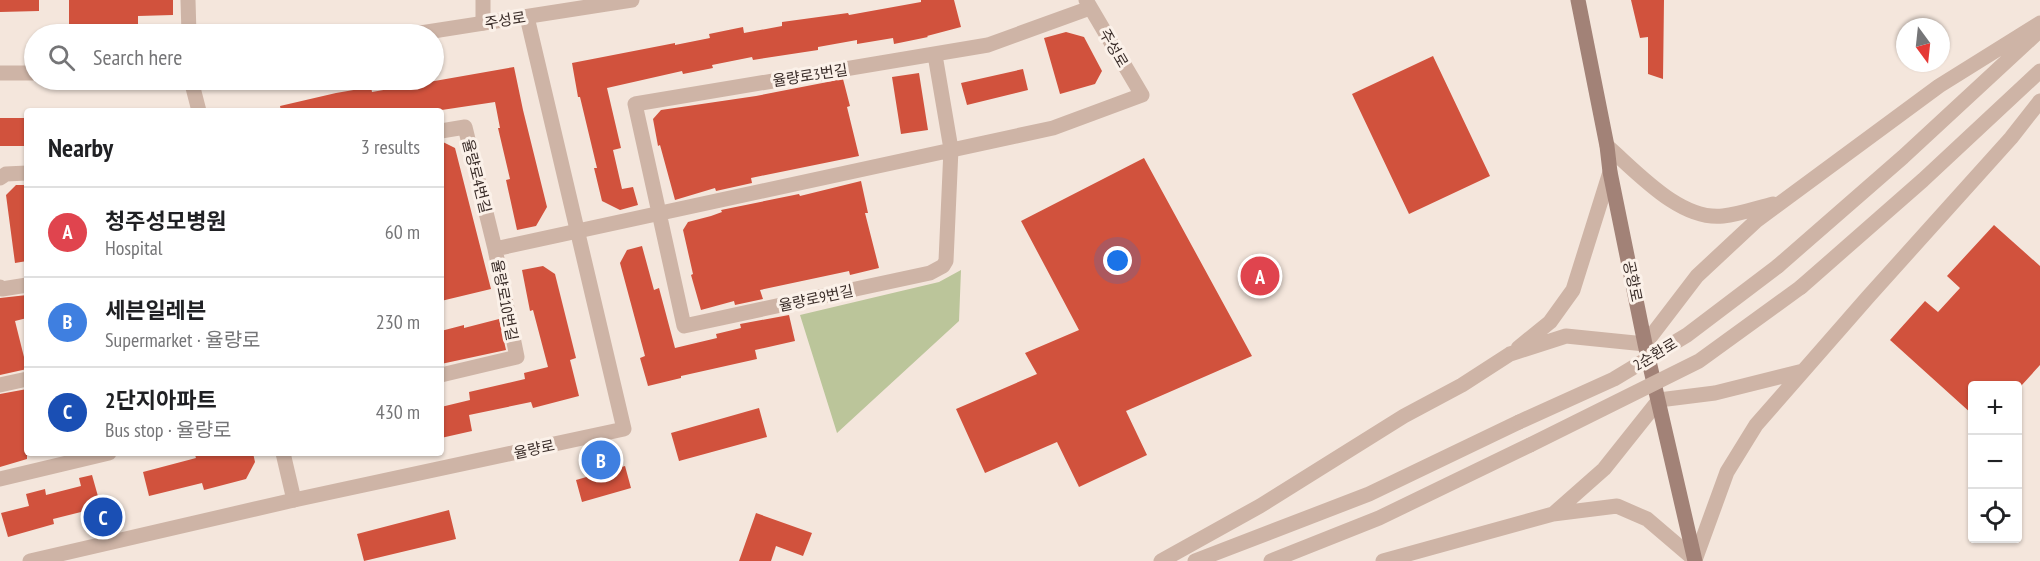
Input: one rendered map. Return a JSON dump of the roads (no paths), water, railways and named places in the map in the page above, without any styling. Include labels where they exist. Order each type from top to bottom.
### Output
[{"type":"main road","name":"공항로","points":[[1578,0],[1607,146],[1610,172],[1695,561]]},
{"type":"street","points":[[188,0],[189,24]]},
{"type":"street","points":[[483,0],[483,23]]},
{"type":"street","name":"주성로","points":[[444,29],[632,0]]},
{"type":"street","name":"주성로","points":[[951,149],[1053,128],[1142,95],[1088,4]]},
{"type":"street","name":"율량로3번길","points":[[660,213],[635,104],[987,45],[1088,4]]},
{"type":"street","name":"율량로","points":[[30,561],[294,500],[624,429],[527,17]]},
{"type":"street","points":[[1510,354],[1566,336],[1646,344],[1697,276],[1756,220],[1939,86],[2040,23]]},
{"type":"street","name":"2순환로","points":[[1195,561],[1369,494],[1614,379],[1687,335],[1778,266],[1902,157],[2040,30]]},
{"type":"street","points":[[578,231],[951,149],[935,55]]},
{"type":"street","name":"2순환로","points":[[1270,561],[1379,518],[1699,361],[1801,287],[1923,180],[2040,71]]},
{"type":"street","points":[[0,73],[24,72]]},
{"type":"street","points":[[194,90],[198,108]]},
{"type":"street","points":[[1383,561],[1553,514],[1617,506],[1647,519],[1695,561],[1727,472],[1756,426],[2011,138],[2040,101]]},
{"type":"street","name":"율량로4번길","points":[[444,130],[465,127],[495,249]]},
{"type":"street","points":[[1607,146],[1666,198],[1688,211],[1722,216],[1782,202]]},
{"type":"street","name":"율량로9번길","points":[[660,213],[684,326],[930,273],[943,266],[946,261],[951,149]]},
{"type":"street","points":[[1161,561],[1260,506],[1404,416],[1462,385],[1510,354],[1550,322],[1573,290],[1610,172]]},
{"type":"street","points":[[0,178],[6,174],[24,173]]},
{"type":"street","name":"율량로10번길","points":[[444,374],[517,357],[495,249],[578,231]]},
{"type":"street","points":[[0,287],[2,290],[24,286]]},
{"type":"street","points":[[1553,514],[1604,469],[1659,400],[1715,393],[1803,371]]},
{"type":"street","points":[[0,385],[24,380]]},
{"type":"street","points":[[0,479],[96,456]]},
{"type":"street","points":[[284,456],[294,500]]},
{"type":"place","name":"청주성모병원","points":[[1260,276]]},
{"type":"place","name":"세븐일레븐","points":[[601,460]]},
{"type":"place","name":"2단지아파트","points":[[103,517]]}]
